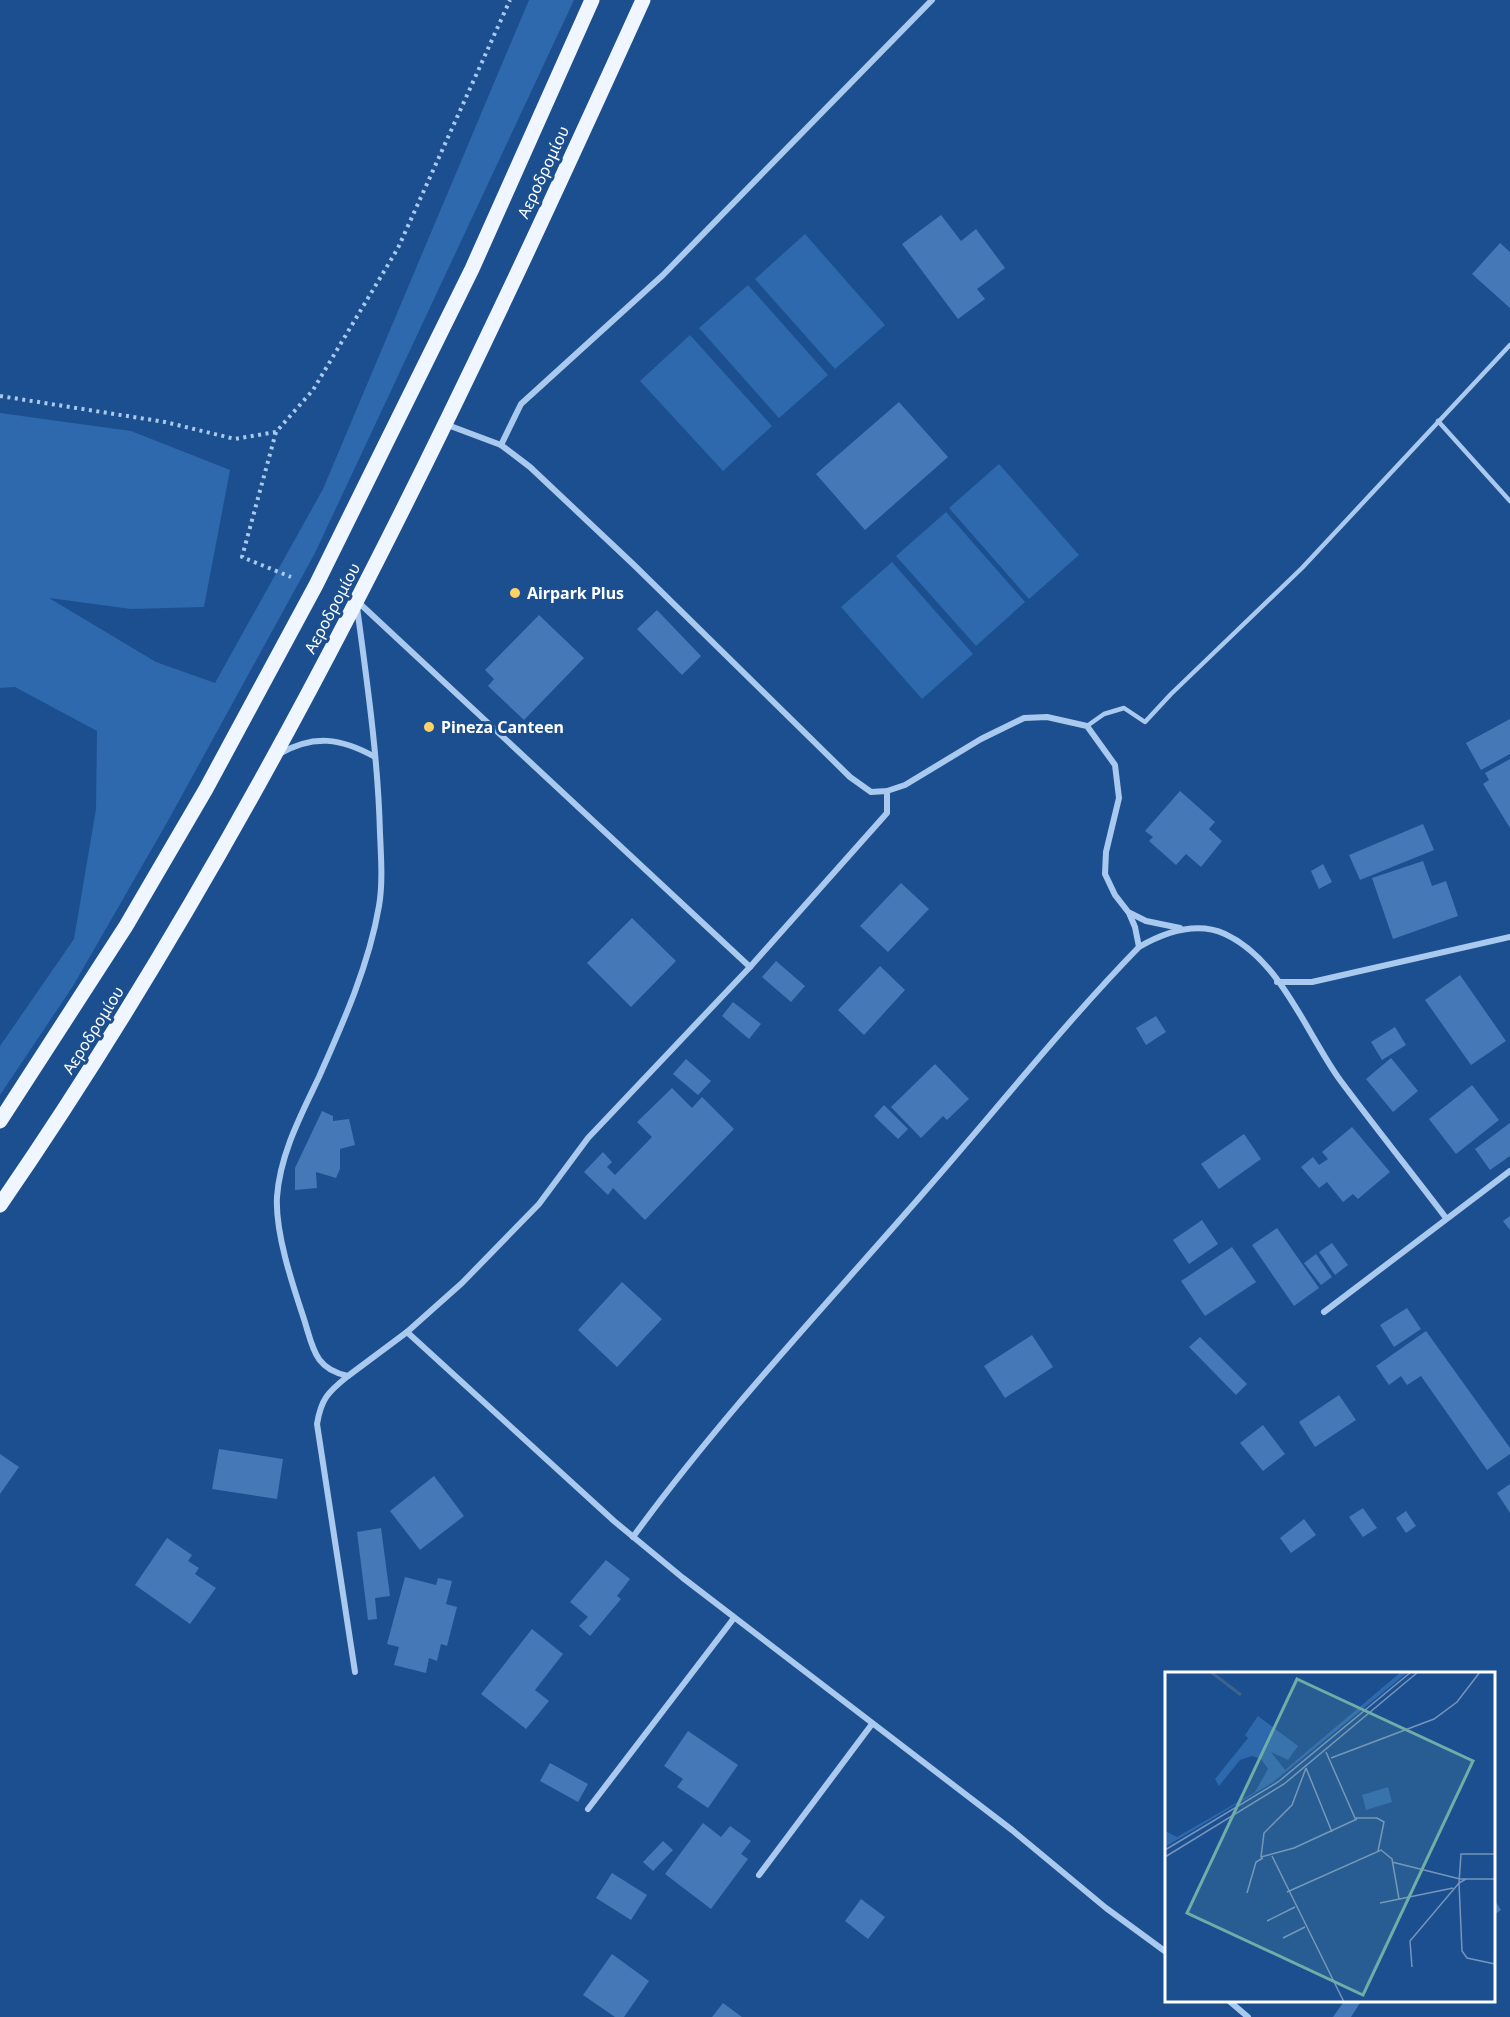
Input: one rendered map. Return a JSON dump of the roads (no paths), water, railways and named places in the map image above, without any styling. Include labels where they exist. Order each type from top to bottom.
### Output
[{"type":"main road","name":"Αεροδρομίου","points":[[0,1121],[126,926],[206,789],[316,585],[472,269],[592,0]]},
{"type":"main road","name":"Αεροδρομίου","points":[[0,1205],[116,1028],[182,919],[273,758],[380,557],[501,309],[643,0]]},
{"type":"street","points":[[501,445],[521,404],[663,275],[932,0]]},
{"type":"street","points":[[444,423],[501,445],[530,467],[634,565],[850,777],[871,792],[887,791],[905,785],[973,744],[1024,718],[1047,717],[1088,726],[1115,765],[1119,798],[1106,852],[1106,874],[1115,895],[1129,913],[1135,927],[1139,947]]},
{"type":"street","points":[[348,1376],[333,1373],[318,1361],[283,1247],[277,1198],[282,1167],[295,1129],[362,971],[379,905],[381,853],[379,789],[356,600]]},
{"type":"street","points":[[356,600],[750,966]]},
{"type":"street","points":[[273,758],[291,747],[308,742],[327,741],[355,746],[375,757]]},
{"type":"street","points":[[355,1672],[317,1424],[320,1406],[333,1388],[407,1332],[462,1283],[539,1204],[588,1138],[750,966],[886,813],[887,791]]},
{"type":"street","points":[[1129,913],[1146,921],[1184,928],[1208,928],[1242,943],[1265,964],[1339,1078],[1446,1218]]},
{"type":"street","points":[[633,1537],[668,1489],[780,1356],[1047,1049],[1139,947],[1159,935],[1184,928]]},
{"type":"street","points":[[1278,982],[1312,982],[1510,937]]},
{"type":"street","points":[[1324,1312],[1510,1171]]},
{"type":"street","points":[[407,1332],[633,1537],[734,1618],[1012,1830],[1106,1908],[1165,1951]]},
{"type":"street","points":[[588,1809],[734,1618]]},
{"type":"street","points":[[759,1875],[872,1724]]},
{"type":"street","points":[[1229,2002],[1248,2017]]},
{"type":"lane","points":[[1088,726],[1104,714],[1124,708],[1145,722],[1302,568],[1510,345]]},
{"type":"lane","points":[[1438,421],[1510,501]]},
{"type":"place","name":"Airpark Plus","points":[[515,593]]},
{"type":"place","name":"Pineza Canteen","points":[[429,727]]}]
